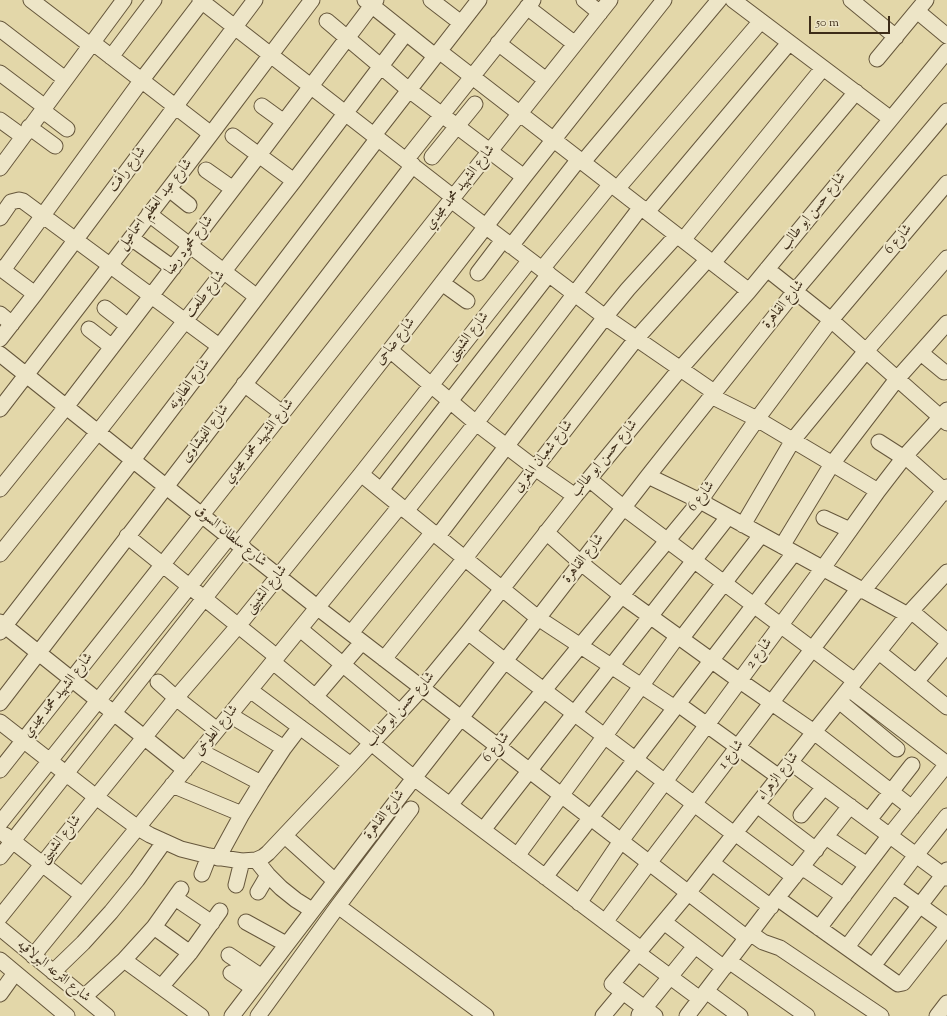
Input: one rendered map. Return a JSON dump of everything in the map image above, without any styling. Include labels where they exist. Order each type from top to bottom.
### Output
[{"type":"street","points":[[32,0],[91,44],[112,57],[211,134]]},
{"type":"street","points":[[112,57],[154,0]]},
{"type":"street","points":[[35,294],[1,269],[43,216],[202,0],[271,55],[292,62],[311,86],[409,162],[486,226],[605,317],[713,394],[878,491]]},
{"type":"street","name":"شارع رأفت","points":[[0,339],[76,240],[255,0]]},
{"type":"street","name":"شارع عبد العظيم اسماعيل","points":[[0,409],[312,0]]},
{"type":"street","points":[[431,0],[461,23]]},
{"type":"street","name":"شارع الطابونه","points":[[1,627],[133,460],[257,297],[409,90],[479,0]]},
{"type":"street","points":[[584,0],[600,13]]},
{"type":"street","name":"شارع الشهيد محمد مجدي","points":[[0,770],[610,0]]},
{"type":"street","name":"شارع ضاحى","points":[[0,856],[204,599],[237,543],[664,0]]},
{"type":"street","points":[[478,273],[581,161],[719,0]]},
{"type":"street","points":[[733,0],[891,119]]},
{"type":"street","points":[[851,0],[896,37]]},
{"type":"street","points":[[0,167],[91,44],[119,2]]},
{"type":"street","points":[[371,2],[406,33],[472,76],[749,291]]},
{"type":"street","name":"شارع محمود رضا","points":[[0,489],[190,246],[347,39],[371,2]]},
{"type":"street","points":[[530,4],[574,44]]},
{"type":"street","name":"شارع الفيشاوى","points":[[0,703],[244,384],[409,162],[442,115],[530,4]]},
{"type":"street","points":[[877,60],[922,6],[947,36]]},
{"type":"street","points":[[327,21],[409,90],[524,177]]},
{"type":"street","points":[[381,490],[450,402],[546,272],[614,186],[761,21]]},
{"type":"street","points":[[0,29],[65,79]]},
{"type":"street","name":"شارع طلعت","points":[[0,554],[224,272],[406,33]]},
{"type":"street","name":"شارع الطوخى","points":[[33,956],[300,629],[476,423],[575,294],[644,210],[789,42]]},
{"type":"street","points":[[498,43],[546,80]]},
{"type":"street","name":"شارع حسن ابو طالب","points":[[249,860],[262,857],[268,853],[422,688],[575,496],[680,369],[749,291],[947,50]]},
{"type":"street","points":[[315,697],[343,664],[356,637],[632,283],[680,237],[823,68]]},
{"type":"street","points":[[0,73],[67,129]]},
{"type":"street","name":"شارع شعبان المغربى","points":[[384,659],[636,339],[710,261],[856,92]]},
{"type":"street","points":[[432,157],[474,104]]},
{"type":"street","points":[[262,106],[284,122]]},
{"type":"street","name":"شارع القاهرة","points":[[232,1016],[312,910],[648,476],[795,291],[947,112]]},
{"type":"street","points":[[0,120],[55,146]]},
{"type":"street","points":[[233,136],[294,181]]},
{"type":"street","points":[[206,170],[233,189]]},
{"type":"street","name":"شارع 6","points":[[450,805],[700,501],[757,419],[831,320],[947,183]]},
{"type":"street","points":[[169,189],[190,205]]},
{"type":"street","points":[[0,218],[11,202],[19,200],[23,201],[219,346]]},
{"type":"street","points":[[149,214],[257,297]]},
{"type":"street","points":[[131,238],[173,268]]},
{"type":"street","points":[[743,525],[792,440],[866,351],[947,258]]},
{"type":"street","name":"شارع الشبينى","points":[[0,918],[176,698],[238,626],[361,474],[530,260]]},
{"type":"street","points":[[767,269],[831,320],[897,379],[945,417]]},
{"type":"street","points":[[442,283],[467,301]]},
{"type":"street","points":[[104,308],[128,326]]},
{"type":"street","points":[[0,314],[12,324]]},
{"type":"street","points":[[545,877],[754,605],[788,550],[832,464],[897,379],[947,323]]},
{"type":"street","points":[[88,329],[112,347]]},
{"type":"street","points":[[390,350],[476,423],[535,468],[575,496]]},
{"type":"street","points":[[921,353],[944,372]]},
{"type":"street","name":"شارع سلطان السوق","points":[[0,354],[318,608],[688,893],[749,936],[780,948],[881,1016]]},
{"type":"street","points":[[244,384],[282,413]]},
{"type":"street","name":"شارع 2","points":[[579,902],[621,841],[823,568],[878,491],[904,457],[945,417]]},
{"type":"street","points":[[879,442],[904,457],[946,490]]},
{"type":"street","points":[[361,474],[538,618],[641,686],[707,725],[779,777]]},
{"type":"street","points":[[648,476],[700,501],[861,590],[909,613],[947,641]]},
{"type":"street","points":[[589,479],[624,508],[813,649],[852,685],[947,764],[890,835],[819,928]]},
{"type":"street","name":"شارع 1","points":[[606,922],[649,863],[813,649],[946,490]]},
{"type":"street","points":[[483,830],[728,517]]},
{"type":"street","points":[[824,518],[850,530]]},
{"type":"street","points":[[546,532],[622,596],[711,661],[814,732],[912,808]]},
{"type":"street","points":[[517,856],[641,686],[761,535]]},
{"type":"street","points":[[127,536],[238,626],[315,697],[414,778],[606,922],[670,977],[740,1016]]},
{"type":"street","points":[[0,823],[189,586],[237,543]]},
{"type":"street","name":"شارع الزهراء","points":[[602,1016],[639,951],[712,863],[790,762],[909,613],[944,580]]},
{"type":"street","points":[[1,627],[39,653],[185,770]]},
{"type":"street","points":[[300,629],[400,712]]},
{"type":"street","points":[[468,632],[734,834],[798,872],[844,896]]},
{"type":"street","points":[[916,682],[947,646]]},
{"type":"street","points":[[879,652],[947,707]]},
{"type":"street","points":[[158,682],[217,730]]},
{"type":"street","points":[[250,690],[351,765]]},
{"type":"street","points":[[839,701],[897,749]]},
{"type":"street","points":[[230,715],[284,748]]},
{"type":"street","points":[[0,722],[138,828],[181,849],[214,857],[249,860],[296,900],[312,910]]},
{"type":"street","points":[[202,874],[242,814],[260,783],[300,727]]},
{"type":"street","points":[[200,751],[260,783]]},
{"type":"street","points":[[790,762],[916,855],[946,874],[873,966]]},
{"type":"street","points":[[868,820],[912,765]]},
{"type":"street","points":[[172,786],[242,814]]},
{"type":"street","points":[[801,815],[824,787]]},
{"type":"street","points":[[757,805],[816,850]]},
{"type":"street","points":[[687,1016],[850,806]]},
{"type":"street","points":[[258,1016],[411,809]]},
{"type":"street","points":[[847,947],[947,816]]},
{"type":"street","points":[[0,831],[82,896]]},
{"type":"street","points":[[285,836],[335,881]]},
{"type":"street","points":[[826,837],[867,865]]},
{"type":"street","points":[[53,972],[111,912],[137,880],[164,842]]},
{"type":"street","points":[[236,885],[249,860]]},
{"type":"street","points":[[712,863],[819,928],[900,984],[903,983],[947,926],[893,886]]},
{"type":"street","points":[[258,892],[268,875]]},
{"type":"street","points":[[84,997],[124,960],[154,927],[178,893],[216,917],[190,953],[161,987]]},
{"type":"street","points":[[338,906],[486,1016]]},
{"type":"street","points":[[246,922],[286,944]]},
{"type":"street","points":[[664,922],[695,946],[727,964],[807,1016]]},
{"type":"street","points":[[154,927],[190,953]]},
{"type":"street","name":"شارع الترعه البولاقيه","points":[[0,928],[107,1016]]},
{"type":"street","points":[[618,988],[646,1013],[670,977],[695,946]]},
{"type":"street","points":[[229,956],[257,983]]},
{"type":"street","name":"شارع الترعه البولاقيه","points":[[0,960],[66,1016]]},
{"type":"street","points":[[124,960],[201,1016]]},
{"type":"street","points":[[0,994],[15,973]]},
{"type":"street","points":[[232,973],[257,983]]},
{"type":"street","points":[[937,1016],[947,1003]]}]
